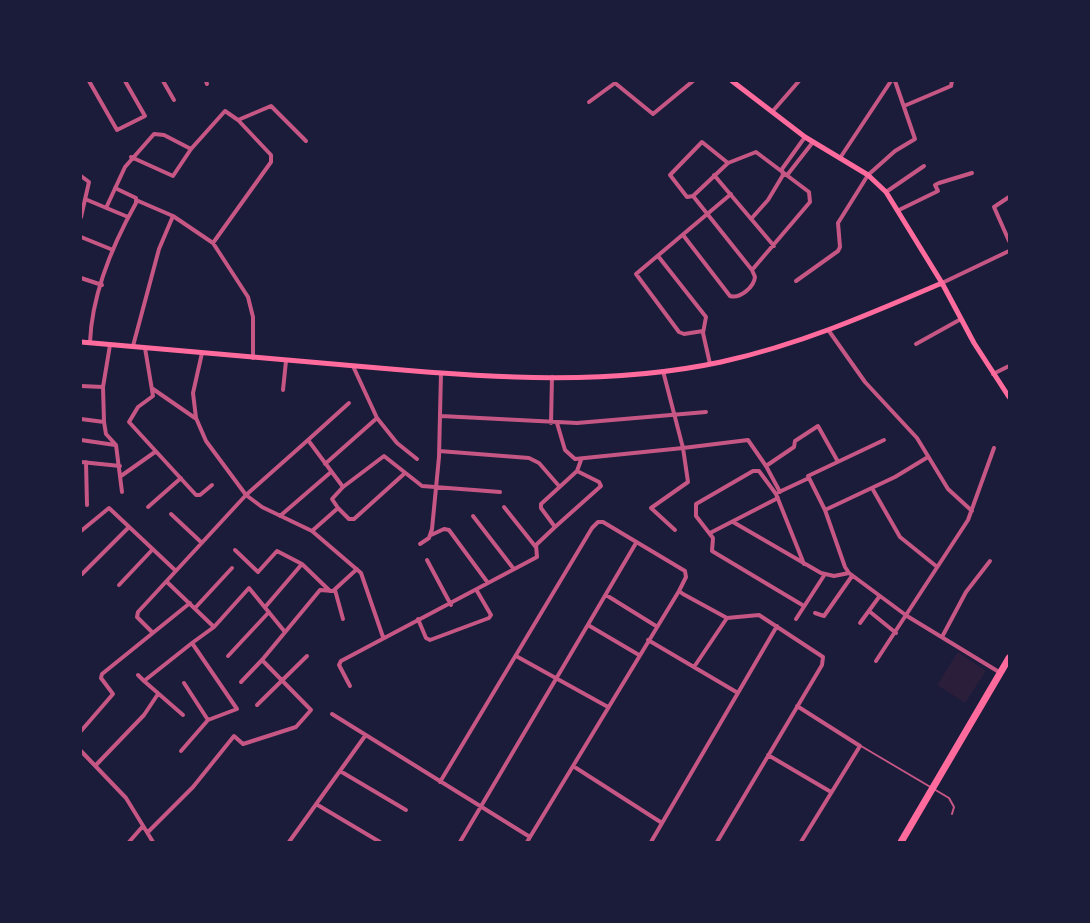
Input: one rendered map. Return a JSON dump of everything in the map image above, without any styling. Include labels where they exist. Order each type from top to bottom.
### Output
[{"type":"highway","points":[[901,842],[1009,658]]},
{"type":"main road","points":[[732,81],[805,137],[868,175],[886,192],[899,210],[993,374],[1009,397]]},
{"type":"main road","points":[[81,342],[286,361],[513,378],[663,371],[752,355],[829,331],[942,283]]},
{"type":"street","points":[[89,81],[117,130],[145,116],[125,81]]},
{"type":"street","points":[[163,81],[174,100]]},
{"type":"street","points":[[590,102],[615,83],[652,114],[693,81]]},
{"type":"street","points":[[772,112],[799,81]]},
{"type":"street","points":[[796,281],[838,251],[840,247],[838,223],[868,175],[895,151],[915,138],[893,81]]},
{"type":"street","points":[[840,158],[893,81]]},
{"type":"street","points":[[904,106],[951,86],[952,81]]},
{"type":"street","points":[[238,120],[271,106],[306,141]]},
{"type":"street","points":[[131,157],[173,176],[191,149],[225,111],[238,120],[273,159],[213,243]]},
{"type":"street","points":[[106,208],[131,157],[154,134],[164,135],[191,149]]},
{"type":"street","points":[[751,219],[768,200],[805,137]]},
{"type":"street","points":[[728,163],[704,142],[698,144],[670,175],[687,197],[693,196],[728,163],[759,152],[809,192],[810,202],[752,270]]},
{"type":"street","points":[[784,173],[813,142]]},
{"type":"street","points":[[886,192],[924,166]]},
{"type":"street","points":[[899,210],[938,191],[935,185],[972,173]]},
{"type":"street","points":[[714,174],[774,246]]},
{"type":"street","points":[[81,176],[89,182],[81,218]]},
{"type":"street","points":[[115,188],[173,216],[213,243],[248,297],[253,317],[253,358]]},
{"type":"street","points":[[703,331],[684,334],[679,332],[636,276],[637,272],[731,194]]},
{"type":"street","points":[[683,236],[726,293],[732,297],[739,296],[755,281],[752,270],[693,196]]},
{"type":"street","points":[[1009,197],[994,207],[1009,241]]},
{"type":"street","points":[[85,199],[128,217]]},
{"type":"street","points":[[90,343],[91,318],[113,250],[136,200]]},
{"type":"street","points":[[133,347],[159,249],[173,216]]},
{"type":"street","points":[[81,237],[113,250]]},
{"type":"street","points":[[942,283],[1009,251]]},
{"type":"street","points":[[658,256],[706,317],[703,331],[710,364]]},
{"type":"street","points":[[81,278],[102,285]]},
{"type":"street","points":[[916,344],[961,319]]},
{"type":"street","points":[[829,331],[865,382],[917,438],[948,489],[972,511]]},
{"type":"street","points":[[110,345],[104,387],[104,422],[106,434],[116,445],[122,476],[122,492]]},
{"type":"street","points":[[145,348],[153,389],[152,399],[138,407],[129,420],[154,452],[198,496],[212,485]]},
{"type":"street","points":[[202,353],[193,393],[196,418],[207,441],[246,495],[280,516],[312,531],[357,569],[366,582],[383,637]]},
{"type":"street","points":[[282,390],[286,361]]},
{"type":"street","points":[[353,366],[377,418],[397,442],[417,459]]},
{"type":"street","points":[[993,374],[1009,366]]},
{"type":"street","points":[[663,371],[683,448],[688,482],[651,508],[675,530]]},
{"type":"street","points":[[430,535],[437,487],[441,373]]},
{"type":"street","points":[[551,423],[552,377]]},
{"type":"street","points":[[81,386],[104,387]]},
{"type":"street","points":[[153,389],[196,418]]},
{"type":"street","points":[[152,632],[137,615],[246,495],[349,403]]},
{"type":"street","points":[[441,416],[556,423],[706,412]]},
{"type":"street","points":[[325,464],[377,418]]},
{"type":"street","points":[[81,419],[104,422]]},
{"type":"street","points":[[556,423],[565,450],[573,459],[581,460],[748,440],[766,466],[804,564]]},
{"type":"street","points":[[766,466],[793,448],[795,441],[818,426],[837,460]]},
{"type":"street","points":[[81,440],[116,445]]},
{"type":"street","points":[[308,440],[343,487]]},
{"type":"street","points":[[710,533],[733,522],[837,460],[884,440]]},
{"type":"street","points":[[876,661],[907,616],[972,511],[994,448]]},
{"type":"street","points":[[438,451],[529,459],[538,464],[559,486]]},
{"type":"street","points":[[122,476],[154,452]]},
{"type":"street","points":[[405,474],[354,519],[349,519],[332,499],[343,487],[382,457],[388,458],[416,484],[500,492]]},
{"type":"street","points":[[825,510],[872,488],[928,457]]},
{"type":"street","points":[[555,527],[540,506],[559,486],[578,471],[581,460]]},
{"type":"street","points":[[87,505],[83,462],[120,466]]},
{"type":"street","points":[[778,495],[757,470],[701,499],[696,504],[696,516],[710,533],[713,540],[712,551],[804,606]]},
{"type":"street","points":[[535,546],[601,486],[599,482],[578,471]]},
{"type":"street","points":[[280,516],[331,472]]},
{"type":"street","points":[[809,476],[850,575],[907,616],[1001,673]]},
{"type":"street","points":[[148,507],[181,478]]},
{"type":"street","points":[[872,488],[900,537],[936,566]]},
{"type":"street","points":[[81,531],[106,507],[111,509],[176,571]]},
{"type":"street","points":[[350,686],[339,663],[383,637],[451,605],[513,568],[537,557],[538,552],[535,546],[504,507]]},
{"type":"street","points":[[312,531],[338,508]]},
{"type":"street","points":[[171,514],[202,543]]},
{"type":"street","points":[[473,516],[513,568]]},
{"type":"street","points":[[440,782],[595,524],[603,522],[686,573],[679,591],[527,842]]},
{"type":"street","points":[[733,522],[825,574],[850,575]]},
{"type":"street","points":[[82,574],[129,527]]},
{"type":"street","points":[[420,544],[430,535],[444,529],[449,530],[488,583]]},
{"type":"street","points":[[460,842],[636,543]]},
{"type":"street","points":[[119,585],[153,549]]},
{"type":"street","points":[[235,550],[258,572],[277,551],[302,564],[333,590],[343,619]]},
{"type":"street","points":[[427,560],[451,605]]},
{"type":"street","points":[[942,637],[966,592],[990,561]]},
{"type":"street","points":[[266,606],[302,564]]},
{"type":"street","points":[[195,608],[232,568]]},
{"type":"street","points":[[241,682],[320,590],[333,590],[357,569]]},
{"type":"street","points":[[796,619],[825,574]]},
{"type":"street","points":[[815,613],[824,616],[850,575]]},
{"type":"street","points":[[167,582],[214,627]]},
{"type":"street","points":[[144,681],[214,627],[249,588],[285,632]]},
{"type":"street","points":[[418,619],[426,638],[430,640],[489,618],[491,615],[477,591]]},
{"type":"street","points":[[679,591],[727,618],[756,615],[777,626],[823,657],[822,665],[717,842]]},
{"type":"street","points":[[606,595],[656,626]]},
{"type":"street","points":[[860,623],[879,597]]},
{"type":"street","points":[[81,731],[112,696],[101,678],[102,674],[190,603]]},
{"type":"street","points":[[869,611],[896,633]]},
{"type":"street","points":[[228,656],[269,612]]},
{"type":"street","points":[[694,667],[727,618]]},
{"type":"street","points":[[587,625],[639,655]]},
{"type":"street","points":[[651,842],[777,626]]},
{"type":"street","points":[[648,640],[738,693]]},
{"type":"street","points":[[182,751],[208,720],[237,709],[192,643]]},
{"type":"street","points":[[258,705],[307,656]]},
{"type":"street","points":[[516,656],[608,707]]},
{"type":"street","points":[[148,832],[193,787],[234,736],[243,744],[298,726],[311,708],[262,660]]},
{"type":"street","points":[[138,675],[183,715]]},
{"type":"street","points":[[184,683],[208,720]]},
{"type":"street","points":[[96,765],[144,715],[158,694]]},
{"type":"street","points":[[797,706],[860,746],[801,842]]},
{"type":"street","points":[[332,714],[530,837]]},
{"type":"street","points":[[289,842],[365,736]]},
{"type":"street","points":[[81,751],[126,798],[153,842]]},
{"type":"street","points":[[768,755],[831,792]]},
{"type":"street","points":[[573,766],[662,823]]},
{"type":"street","points":[[340,771],[406,810]]},
{"type":"street","points":[[316,804],[380,842]]},
{"type":"street","points":[[129,842],[143,826]]},
{"type":"lane","points":[[860,746],[934,787],[953,802],[952,814]]},
{"type":"shaded area","points":[[958,652],[986,671],[965,703],[937,685]]}]
